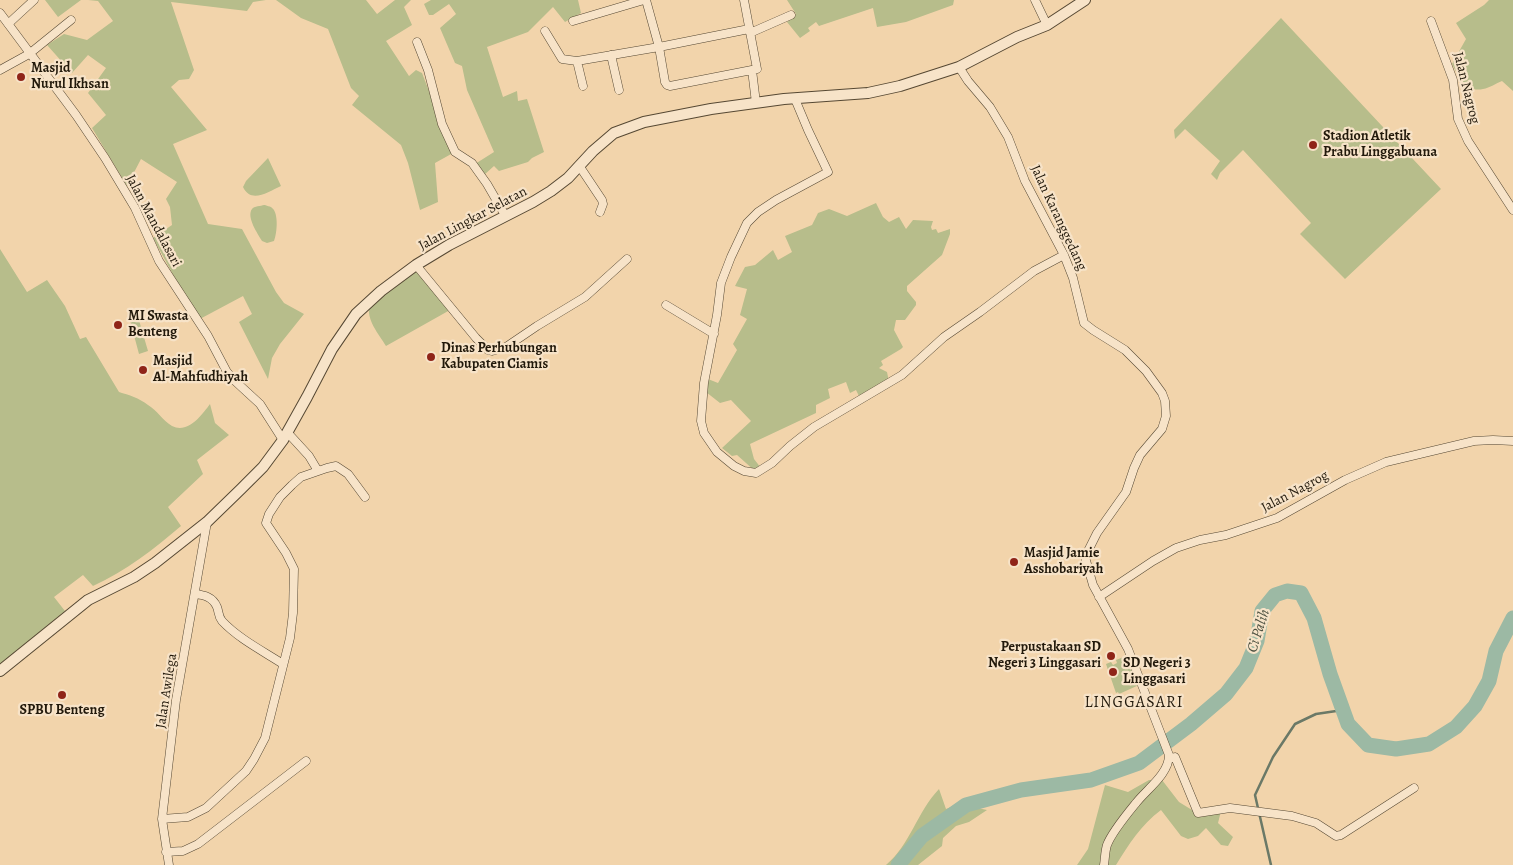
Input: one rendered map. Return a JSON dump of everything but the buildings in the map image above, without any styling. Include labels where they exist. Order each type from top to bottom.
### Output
[{"type":"street","points":[[8,24],[34,0]]},
{"type":"street","points":[[573,21],[645,0],[659,47],[665,82],[670,86],[757,69],[744,0]]},
{"type":"street","points":[[1034,0],[1047,25]]},
{"type":"street","name":"Jalan Lingkar Selatan","points":[[0,671],[88,600],[134,577],[155,563],[207,522],[263,467],[285,436],[332,349],[356,314],[381,291],[416,266],[471,232],[534,202],[551,191],[568,178],[606,139],[621,129],[644,122],[711,109],[868,93],[900,86],[959,67],[1017,37],[1047,25],[1085,0]]},
{"type":"street","name":"Jalan Mandalasari","points":[[0,13],[76,115],[105,158],[135,208],[159,261],[208,336],[227,372],[260,404],[285,436],[309,456],[318,471]]},
{"type":"street","points":[[545,31],[562,60],[577,61],[750,31],[791,15]]},
{"type":"street","points":[[0,70],[29,54],[71,20]]},
{"type":"street","name":"Jalan Nagrog","points":[[1431,21],[1454,80],[1458,119],[1464,134],[1513,210]]},
{"type":"street","points":[[417,42],[428,70],[442,124],[455,152],[472,163],[487,184],[505,216]]},
{"type":"street","points":[[611,55],[619,90]]},
{"type":"street","points":[[577,61],[583,86]]},
{"type":"street","name":"Jalan Karanggedang","points":[[959,67],[990,107],[1008,137],[1026,180],[1064,255],[1073,278],[1084,323],[1125,350],[1146,371],[1162,393],[1167,410],[1166,422],[1140,454],[1126,492],[1097,533],[1085,557],[1089,566],[1089,573],[1099,597],[1128,649],[1169,757]]},
{"type":"street","points":[[752,70],[756,103]]},
{"type":"street","points":[[795,99],[828,172],[776,200],[758,212],[747,223],[721,283],[714,334],[704,382],[701,421],[704,433],[722,457],[739,469],[756,473],[772,464],[790,446],[814,427],[902,376],[944,337],[1034,271],[1064,255]]},
{"type":"street","points":[[580,166],[602,200],[603,204],[600,212]]},
{"type":"street","points":[[416,266],[476,338],[488,350],[492,351],[506,347],[585,297],[627,259]]},
{"type":"street","points":[[666,305],[714,334]]},
{"type":"street","name":"Jalan Nagrog","points":[[1099,597],[1176,548],[1200,540],[1226,535],[1277,518],[1346,480],[1386,462],[1474,441],[1513,441]]},
{"type":"street","points":[[162,819],[196,815],[223,793],[246,770],[265,738],[290,638],[293,613],[294,569],[266,523],[280,497],[301,477],[333,466],[348,474],[365,497]]},
{"type":"street","name":"Jalan Awilega","points":[[169,865],[162,819],[176,700],[207,522]]},
{"type":"street","points":[[195,594],[202,594],[214,601],[222,621],[283,664]]},
{"type":"street","points":[[1104,865],[1107,845],[1136,803],[1154,784],[1169,757],[1176,758],[1196,811],[1200,814],[1221,808],[1265,812],[1305,819],[1338,836],[1414,788]]},
{"type":"street","points":[[166,852],[183,851],[198,844],[306,761]]},
{"type":"green space","points":[[45,0],[81,0],[58,17]]},
{"type":"green space","points":[[88,0],[266,0],[253,2],[247,11],[171,2],[194,70],[189,79],[179,80],[171,87],[207,130],[173,144],[208,224],[242,229],[276,292],[284,303],[304,314],[280,344],[272,358],[268,379],[239,322],[252,314],[243,296],[198,320],[153,238],[172,225],[170,207],[166,199],[177,182],[141,159],[127,186],[92,128],[106,115],[88,93],[106,68],[88,55],[72,73],[47,45],[64,34],[87,40],[113,21],[98,1]]},
{"type":"green space","points":[[276,0],[366,0],[377,14],[395,0],[411,0],[404,7],[412,25],[386,41],[409,76],[416,70],[422,73],[453,153],[435,163],[438,202],[420,210],[408,163],[401,145],[352,105],[359,96],[351,88],[328,29],[301,18]]},
{"type":"green space","points":[[431,0],[578,0],[581,13],[565,22],[553,7],[528,32],[487,47],[503,97],[517,91],[518,101],[527,99],[544,152],[528,162],[499,171],[494,166],[484,175],[475,164],[494,152],[467,90],[462,66],[455,63],[440,28],[456,14],[449,4],[433,15],[429,15],[424,4]]},
{"type":"green space","points":[[787,0],[954,0],[953,5],[906,22],[877,27],[873,8],[819,26],[816,22],[808,28],[810,31],[800,38],[787,22],[796,14]]},
{"type":"green space","points":[[1489,0],[1513,0],[1513,91],[1502,81],[1486,88],[1477,90],[1472,88],[1457,74],[1452,64],[1466,39],[1456,23]]},
{"type":"green space","points":[[1281,18],[1441,189],[1345,279],[1300,234],[1311,223],[1243,150],[1220,173],[1217,180],[1211,174],[1220,161],[1185,129],[1175,139],[1174,130]]},
{"type":"green space","points":[[268,158],[281,186],[260,195],[250,195],[243,187],[246,181]]},
{"type":"green space","points":[[876,203],[883,217],[889,222],[899,217],[906,229],[913,220],[933,221],[932,230],[936,229],[938,233],[950,229],[942,255],[907,286],[907,291],[916,302],[916,305],[905,320],[896,320],[894,330],[903,347],[881,361],[883,365],[879,368],[887,372],[889,382],[860,398],[856,390],[850,393],[846,382],[828,389],[830,398],[816,405],[816,413],[750,444],[754,459],[761,468],[755,471],[737,455],[732,456],[722,448],[751,421],[731,400],[720,403],[706,392],[708,379],[718,383],[737,350],[733,344],[747,319],[740,315],[747,289],[735,286],[745,267],[755,265],[773,250],[778,260],[792,252],[785,236],[812,225],[818,213],[829,209],[847,216]]},
{"type":"green space","points":[[264,205],[272,208],[276,214],[277,229],[274,241],[267,243],[262,241],[250,216],[253,208]]},
{"type":"green space","points":[[0,249],[27,292],[47,280],[65,306],[80,339],[86,337],[119,392],[145,403],[169,424],[178,428],[194,422],[210,404],[215,423],[229,435],[197,460],[203,474],[168,507],[181,526],[117,574],[93,586],[83,575],[54,597],[65,611],[0,665]]},
{"type":"green space","points":[[415,270],[450,310],[386,346],[371,321],[369,315],[370,304]]},
{"type":"green space","points":[[136,310],[148,351],[139,354],[128,313]]},
{"type":"green space","points":[[1126,656],[1139,685],[1119,694],[1118,692],[1116,693],[1106,664],[1111,662],[1113,665],[1117,663],[1116,660]]},
{"type":"green space","points":[[1149,780],[1162,780],[1179,802],[1192,810],[1221,811],[1218,823],[1233,837],[1228,846],[1221,845],[1206,828],[1198,836],[1188,839],[1181,836],[1161,810],[1141,828],[1116,865],[1077,865],[1088,849],[1105,785],[1128,792]]},
{"type":"green space","points":[[939,789],[946,809],[958,804],[987,810],[969,822],[956,826],[943,838],[942,846],[918,865],[886,865],[908,838],[931,798]]},
{"type":"waterway","name":"Ci Palih","points":[[898,865],[922,836],[966,805],[1021,790],[1091,780],[1139,763],[1191,724],[1226,694],[1246,668],[1257,641],[1262,611],[1275,595],[1287,591],[1301,593],[1314,618],[1330,674],[1348,724],[1368,745],[1396,749],[1429,744],[1456,727],[1475,706],[1489,681],[1496,651],[1513,618]]},
{"type":"waterway","points":[[1271,865],[1255,795],[1273,757],[1295,724],[1316,714],[1343,710]]},
{"type":"place","name":"Masjid Nurul Ikhsan","points":[[21,77]]},
{"type":"place","name":"Stadion Atletik Prabu Linggabuana","points":[[1313,145]]},
{"type":"place","name":"MI Swasta Benteng","points":[[118,325]]},
{"type":"place","name":"Dinas Perhubungan Kabupaten Ciamis","points":[[431,357]]},
{"type":"place","name":"Masjid Al-Mahfudhiyah","points":[[143,370]]},
{"type":"place","name":"Masjid Jamie Asshobariyah","points":[[1014,562]]},
{"type":"place","name":"Perpustakaan SD Negeri 3 Linggasari","points":[[1111,656]]},
{"type":"place","name":"SD Negeri 3 Linggasari","points":[[1113,672]]},
{"type":"place","name":"SPBU Benteng","points":[[62,695]]},
{"type":"district","name":"LINGGASARI","points":[[1134,703]]}]
